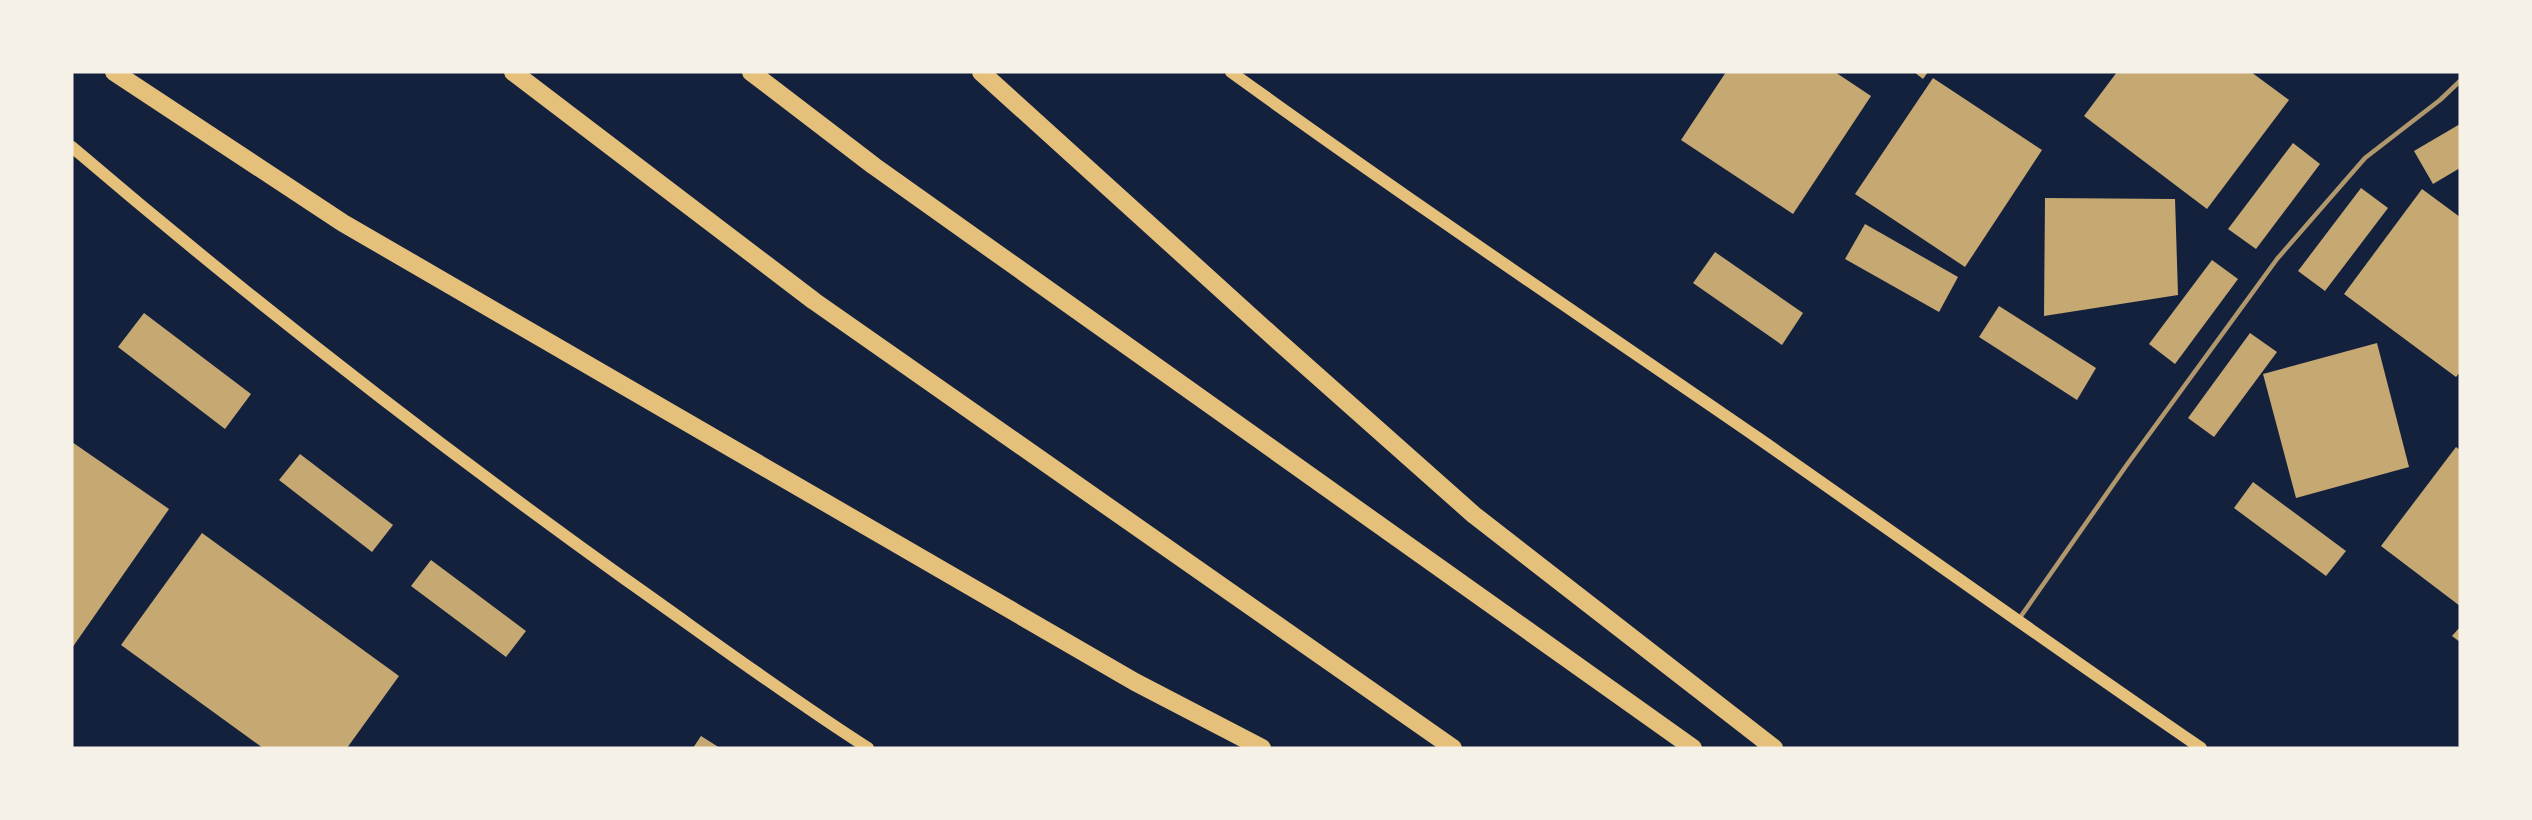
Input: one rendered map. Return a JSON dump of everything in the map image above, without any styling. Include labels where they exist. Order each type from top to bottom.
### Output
[{"type":"highway","points":[[114,72],[343,223],[1125,676],[1262,748]]},
{"type":"highway","points":[[513,72],[814,301],[1453,748]]},
{"type":"highway","points":[[751,72],[874,166],[1693,748]]},
{"type":"highway","points":[[981,72],[1260,326],[1474,515],[1774,748]]},
{"type":"main road","points":[[1231,72],[1394,190],[1759,439],[2017,622],[2201,748]]},
{"type":"main road","points":[[72,147],[182,241],[315,348],[457,455],[773,685],[868,748]]},
{"type":"lane","points":[[2017,622],[2126,466],[2277,259],[2365,158],[2440,100],[2460,81]]},
{"type":"building","points":[[1726,72],[1835,72],[1871,96],[1793,214],[1681,140]]},
{"type":"building","points":[[1914,72],[1928,72],[1923,79]]},
{"type":"building","points":[[2117,72],[2251,72],[2289,100],[2207,209],[2084,116]]},
{"type":"building","points":[[1933,78],[2042,150],[1965,267],[1855,194]]},
{"type":"building","points":[[2460,124],[2460,168],[2433,184],[2414,151]]},
{"type":"building","points":[[2293,143],[2320,164],[2256,249],[2228,229]]},
{"type":"building","points":[[2361,188],[2388,208],[2325,291],[2298,271]]},
{"type":"building","points":[[2422,189],[2460,217],[2460,372],[2456,377],[2344,294]]},
{"type":"building","points":[[2045,198],[2175,199],[2178,295],[2044,316]]},
{"type":"building","points":[[1865,224],[1958,277],[1939,312],[1845,259]]},
{"type":"building","points":[[1715,252],[1803,313],[1782,345],[1693,283]]},
{"type":"building","points":[[2212,260],[2238,279],[2175,364],[2149,344]]},
{"type":"building","points":[[1999,306],[2096,368],[2077,400],[1979,337]]},
{"type":"building","points":[[144,313],[251,394],[225,429],[118,347]]},
{"type":"building","points":[[2250,333],[2277,352],[2214,437],[2188,418]]},
{"type":"building","points":[[2377,343],[2409,467],[2296,498],[2263,374]]},
{"type":"building","points":[[72,442],[169,509],[72,648]]},
{"type":"building","points":[[2456,447],[2460,450],[2460,606],[2381,546]]},
{"type":"building","points":[[300,454],[393,525],[372,552],[279,480]]},
{"type":"building","points":[[2253,482],[2346,551],[2326,576],[2234,508]]},
{"type":"building","points":[[202,533],[399,676],[347,748],[263,748],[121,645]]},
{"type":"building","points":[[431,560],[526,631],[506,657],[411,586]]},
{"type":"building","points":[[2460,627],[2460,642],[2452,636]]},
{"type":"building","points":[[701,736],[720,748],[693,748]]}]
